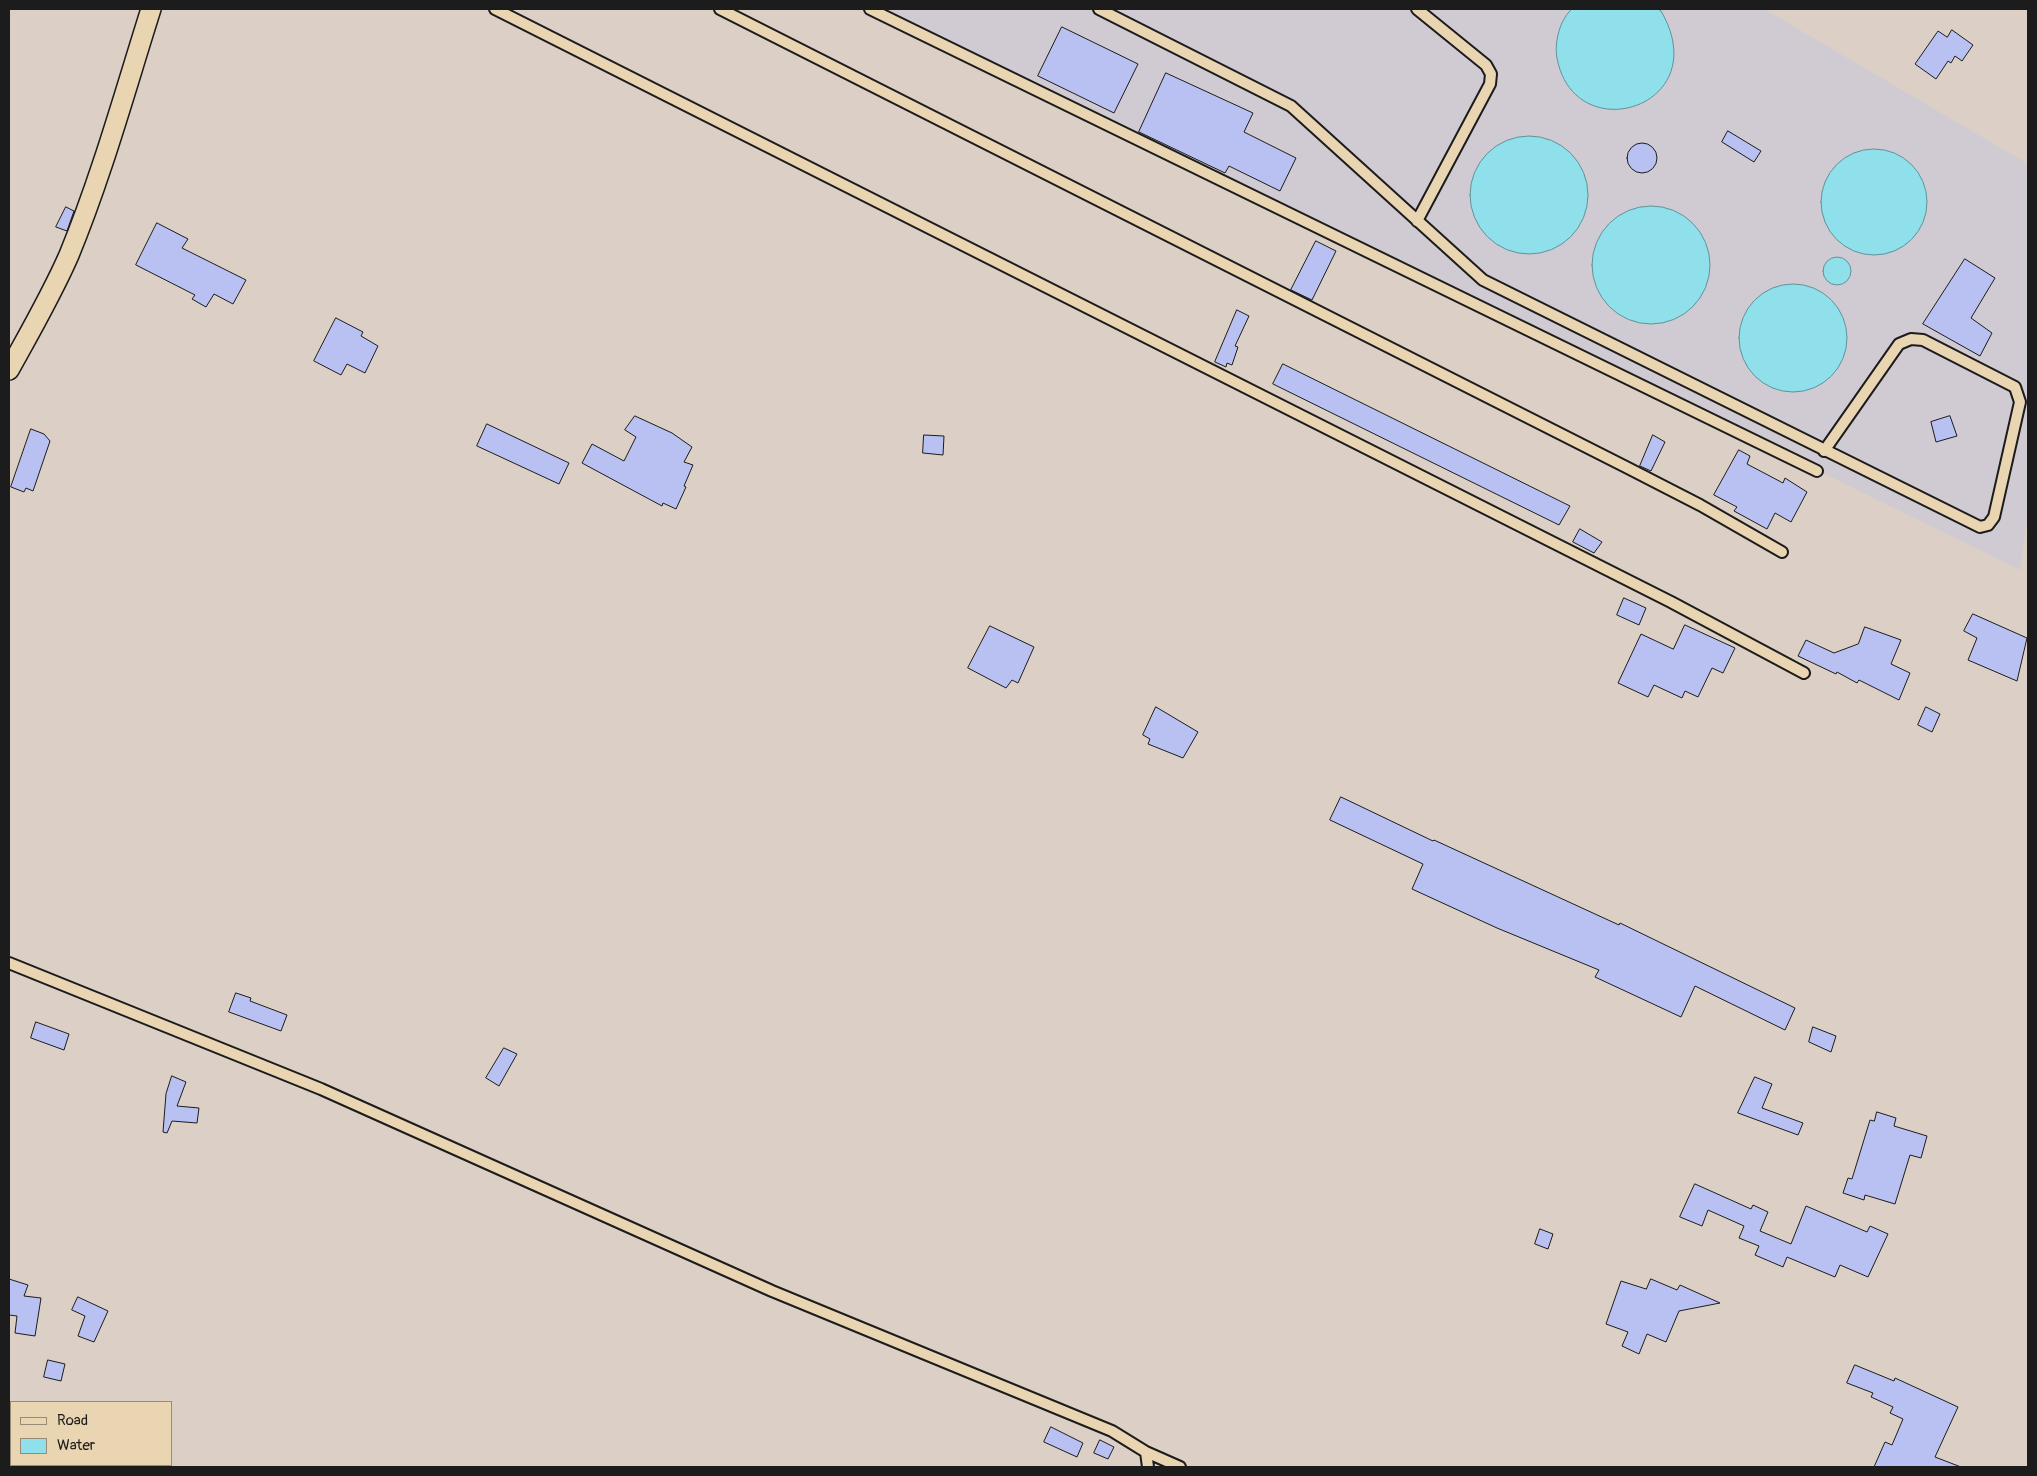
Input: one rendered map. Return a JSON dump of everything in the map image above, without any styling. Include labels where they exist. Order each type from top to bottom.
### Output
[{"type":"street","points":[[9,370],[39,316],[71,249],[151,9]]},
{"type":"lane","points":[[495,9],[1671,602],[1804,673]]},
{"type":"lane","points":[[720,9],[1624,466],[1700,505],[1782,552]]},
{"type":"lane","points":[[870,9],[1817,471]]},
{"type":"lane","points":[[1098,9],[1291,106],[1482,280],[1824,450],[1980,527],[1988,525],[1994,517],[2020,402],[2019,395],[2015,387],[1923,340],[1911,339],[1899,344],[1824,450]]},
{"type":"lane","points":[[1417,9],[1486,65],[1491,74],[1490,84],[1418,221]]},
{"type":"lane","points":[[9,963],[321,1089],[772,1291],[1112,1432],[1146,1452],[1180,1467]]},
{"type":"lane","points":[[1146,1452],[1148,1467]]},
{"type":"shaded area","points":[[879,9],[1764,9],[2028,164],[2028,509],[2020,570]]},
{"type":"water","points":[[1572,9],[1658,9],[1661,11],[1673,44],[1671,72],[1657,93],[1636,105],[1612,109],[1588,103],[1569,87],[1557,58],[1556,45],[1561,25]]},
{"type":"water","points":[[1529,136],[1552,140],[1571,153],[1584,172],[1588,195],[1584,218],[1571,237],[1552,250],[1529,254],[1506,250],[1487,237],[1474,218],[1470,195],[1474,172],[1487,153],[1506,140]]},
{"type":"water","points":[[1874,149],[1894,153],[1911,165],[1923,182],[1927,202],[1923,222],[1911,239],[1894,251],[1874,255],[1854,251],[1837,239],[1825,222],[1821,202],[1825,182],[1837,165],[1854,153]]},
{"type":"water","points":[[1651,206],[1674,210],[1693,223],[1706,242],[1710,265],[1706,288],[1693,307],[1674,320],[1651,324],[1628,320],[1609,307],[1596,288],[1592,265],[1596,242],[1609,223],[1628,210]]},
{"type":"water","points":[[1837,257],[1847,261],[1851,271],[1847,281],[1837,285],[1827,281],[1823,271],[1827,261]]},
{"type":"water","points":[[1793,284],[1814,288],[1831,300],[1843,317],[1847,338],[1843,359],[1831,376],[1814,388],[1793,392],[1772,388],[1755,376],[1743,359],[1739,338],[1743,317],[1755,300],[1772,288]]},
{"type":"building","points":[[1062,27],[1138,64],[1114,113],[1038,76]]},
{"type":"building","points":[[1952,30],[1973,45],[1962,61],[1955,56],[1951,63],[1948,61],[1936,79],[1915,64],[1938,31],[1947,37]]},
{"type":"building","points":[[1166,73],[1253,113],[1244,132],[1296,158],[1280,191],[1229,166],[1225,173],[1139,132]]},
{"type":"building","points":[[1728,131],[1761,151],[1754,162],[1722,142]]},
{"type":"building","points":[[1642,143],[1653,147],[1657,158],[1653,169],[1642,173],[1631,169],[1627,158],[1631,147]]},
{"type":"building","points":[[66,207],[74,211],[67,231],[56,227]]},
{"type":"building","points":[[157,223],[188,239],[182,248],[246,280],[233,304],[214,294],[206,307],[192,299],[195,295],[136,265]]},
{"type":"building","points":[[1316,241],[1336,251],[1312,300],[1291,290]]},
{"type":"building","points":[[1965,259],[1995,278],[1971,318],[1992,333],[1980,356],[1923,324]]},
{"type":"building","points":[[1237,310],[1249,316],[1235,346],[1238,347],[1232,365],[1227,363],[1226,367],[1215,362]]},
{"type":"building","points":[[336,318],[363,332],[361,336],[378,346],[365,373],[347,364],[341,375],[314,361]]},
{"type":"building","points":[[1283,364],[1570,506],[1559,525],[1273,384]]},
{"type":"building","points":[[635,416],[672,433],[692,447],[684,462],[693,465],[676,509],[663,503],[662,506],[582,463],[592,444],[624,461],[636,437],[625,430]]},
{"type":"building","points":[[1950,416],[1957,436],[1936,442],[1931,422]]},
{"type":"building","points":[[487,424],[569,463],[559,484],[477,446]]},
{"type":"building","points":[[31,429],[44,434],[50,441],[33,491],[26,488],[24,492],[11,487]]},
{"type":"building","points":[[924,435],[944,436],[943,455],[923,453]]},
{"type":"building","points":[[1653,435],[1665,442],[1651,471],[1640,466]]},
{"type":"building","points":[[1739,450],[1750,456],[1747,464],[1783,483],[1785,478],[1807,492],[1791,522],[1775,513],[1767,529],[1734,511],[1737,507],[1714,495]]},
{"type":"building","points":[[1580,529],[1602,542],[1594,553],[1573,542]]},
{"type":"building","points":[[1624,598],[1646,608],[1639,625],[1617,615]]},
{"type":"building","points":[[1973,614],[2027,638],[2017,681],[1968,660],[1977,638],[1964,631]]},
{"type":"building","points":[[1685,625],[1735,648],[1723,673],[1712,668],[1698,697],[1685,691],[1682,698],[1654,685],[1648,697],[1618,683],[1641,634],[1673,649]]},
{"type":"building","points":[[990,626],[1034,647],[1018,683],[1012,680],[1006,688],[968,668]]},
{"type":"building","points":[[1865,627],[1901,640],[1891,664],[1910,673],[1899,700],[1859,680],[1857,683],[1837,672],[1836,674],[1798,656],[1806,640],[1834,653],[1858,644]]},
{"type":"building","points":[[1156,707],[1198,732],[1183,758],[1148,744],[1150,739],[1143,735]]},
{"type":"building","points":[[1926,707],[1940,714],[1932,732],[1918,725]]},
{"type":"building","points":[[1341,797],[1619,925],[1620,923],[1795,1008],[1785,1030],[1695,986],[1681,1017],[1595,977],[1599,970],[1497,928],[1412,889],[1423,864],[1330,820]]},
{"type":"building","points":[[236,993],[251,998],[250,1001],[287,1015],[281,1031],[229,1012]]},
{"type":"building","points":[[36,1022],[69,1034],[64,1050],[31,1038]]},
{"type":"building","points":[[1813,1027],[1836,1036],[1831,1052],[1809,1042]]},
{"type":"building","points":[[504,1048],[517,1054],[499,1086],[486,1078]]},
{"type":"building","points":[[172,1076],[186,1082],[177,1106],[199,1108],[197,1123],[172,1121],[167,1133],[163,1132],[166,1094]]},
{"type":"building","points":[[1755,1077],[1772,1084],[1762,1108],[1803,1123],[1798,1135],[1738,1113]]},
{"type":"building","points":[[1877,1112],[1896,1118],[1894,1126],[1927,1136],[1921,1158],[1910,1155],[1895,1204],[1865,1195],[1864,1200],[1843,1193],[1848,1178],[1852,1179],[1870,1120],[1874,1121]]},
{"type":"building","points":[[1695,1184],[1751,1209],[1753,1205],[1768,1212],[1760,1231],[1791,1244],[1806,1206],[1867,1232],[1870,1226],[1888,1234],[1868,1277],[1840,1265],[1835,1277],[1787,1257],[1783,1267],[1755,1255],[1759,1246],[1739,1238],[1744,1226],[1708,1210],[1702,1226],[1680,1217]]},
{"type":"building","points":[[1540,1229],[1553,1234],[1548,1249],[1535,1244]]},
{"type":"building","points":[[9,1279],[28,1285],[24,1296],[41,1298],[35,1336],[15,1333],[17,1316],[9,1315]]},
{"type":"building","points":[[1651,1279],[1677,1290],[1680,1285],[1720,1303],[1679,1311],[1666,1342],[1647,1334],[1639,1354],[1622,1346],[1628,1332],[1606,1324],[1621,1281],[1646,1289]]},
{"type":"building","points":[[78,1297],[108,1311],[94,1342],[78,1336],[85,1316],[72,1310]]},
{"type":"building","points":[[48,1360],[65,1364],[61,1381],[44,1377]]},
{"type":"building","points":[[1855,1365],[1894,1381],[1895,1378],[1958,1407],[1935,1457],[1961,1467],[1874,1467],[1885,1442],[1892,1445],[1903,1419],[1890,1413],[1893,1407],[1871,1397],[1873,1393],[1847,1383]]},
{"type":"building","points":[[1051,1427],[1083,1443],[1077,1457],[1044,1442]]},
{"type":"building","points":[[1100,1440],[1114,1447],[1108,1459],[1094,1453]]}]
